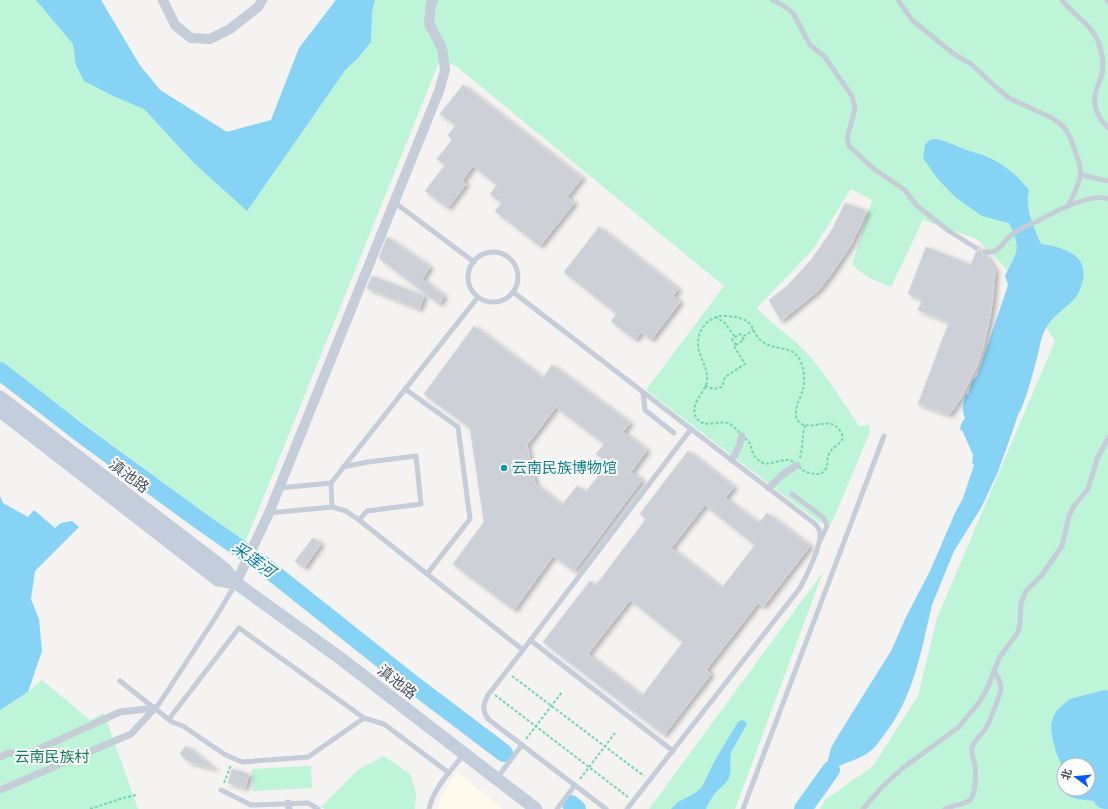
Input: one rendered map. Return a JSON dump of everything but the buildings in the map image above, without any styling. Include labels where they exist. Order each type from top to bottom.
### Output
[{"type":"main road","name":"滇池路","points":[[0,397],[225,569],[236,583],[334,653],[536,809]]},
{"type":"main road","name":"滇池路","points":[[0,411],[218,580],[236,583]]},
{"type":"street","points":[[163,0],[175,25],[191,38],[210,39],[230,29],[258,6],[262,0]]},
{"type":"street","points":[[236,583],[269,513],[438,91],[444,70],[442,48],[429,24],[431,4],[433,0]]},
{"type":"street","points":[[732,460],[739,447],[742,436]]},
{"type":"street","points":[[769,488],[782,475],[797,465]]},
{"type":"street","points":[[0,757],[9,754],[26,755],[120,712],[155,708]]},
{"type":"street","points":[[0,790],[131,734],[155,708]]},
{"type":"lane","points":[[772,0],[781,4],[793,13],[810,45],[824,56],[852,96],[855,107],[847,138],[849,146],[874,169],[905,190],[916,205],[949,231],[976,248]]},
{"type":"lane","points":[[898,0],[912,20],[955,55],[970,63],[1009,98],[1052,118],[1063,126],[1070,137],[1079,162],[1081,175],[1068,206]]},
{"type":"lane","points":[[1062,0],[1093,32],[1099,44],[1103,60],[1102,73],[1095,94],[1095,106],[1099,117],[1108,128]]},
{"type":"lane","points":[[1081,175],[1108,181]]},
{"type":"lane","points":[[985,252],[992,253],[997,251],[1012,234],[1068,206],[1091,199],[1108,199]]},
{"type":"lane","points":[[394,202],[474,262]]},
{"type":"lane","points":[[497,252],[508,258],[516,268],[518,276],[517,285],[513,292],[507,298],[500,301],[492,302],[478,297],[472,291],[469,284],[468,276],[470,268],[480,256],[488,253],[497,252]]},
{"type":"lane","points":[[513,292],[818,526],[820,533],[819,542]]},
{"type":"lane","points":[[332,507],[331,484],[478,297]]},
{"type":"lane","points":[[405,389],[458,427],[470,519],[427,574]]},
{"type":"lane","points":[[643,393],[645,410],[674,433]]},
{"type":"lane","points":[[606,809],[488,719],[483,708],[484,703],[490,691],[691,430]]},
{"type":"lane","points":[[743,809],[884,436]]},
{"type":"lane","points":[[863,809],[888,781],[959,727],[980,701],[988,687],[999,658],[1017,634],[1020,625],[1021,604],[1026,591],[1042,575],[1062,546],[1069,516],[1074,506],[1088,489],[1097,459],[1107,443],[1108,438]]},
{"type":"lane","points":[[343,467],[368,462],[416,456],[421,504],[367,511],[359,520]]},
{"type":"lane","points":[[279,488],[331,484]]},
{"type":"lane","points":[[627,809],[800,588],[806,578],[819,542],[827,526],[824,518],[792,494]]},
{"type":"lane","points":[[269,513],[332,507],[346,512],[359,520],[523,650]]},
{"type":"lane","points":[[155,708],[217,615],[236,583]]},
{"type":"lane","points":[[169,719],[239,628],[364,718],[384,724],[449,773]]},
{"type":"lane","points":[[530,640],[673,751]]},
{"type":"lane","points":[[945,809],[972,799],[974,791],[975,767],[972,756],[972,747],[975,740],[986,728],[1002,690],[1001,682],[994,671]]},
{"type":"lane","points":[[120,681],[169,719],[183,726],[224,754],[242,762],[308,758],[364,718]]},
{"type":"lane","points":[[496,779],[522,745]]},
{"type":"lane","points":[[429,809],[435,789],[464,754]]},
{"type":"lane","points":[[557,809],[575,785]]},
{"type":"lane","points":[[221,790],[251,805],[288,806],[308,803],[318,809]]},
{"type":"path","points":[[729,316],[748,322],[754,330],[758,338],[763,342],[789,349],[800,360],[804,379],[803,389],[795,413],[799,422],[805,425],[830,423],[839,428],[843,437],[842,442],[830,451],[828,455],[828,466],[821,474],[811,474],[806,472],[791,461],[786,460],[767,464],[758,460],[752,453],[750,443],[732,424],[723,421],[706,424],[696,418],[694,409],[697,399],[705,386],[707,371],[700,354],[698,344],[699,335],[703,326],[710,319],[715,317],[729,316]]},
{"type":"path","points":[[705,386],[713,389],[722,387],[725,378],[745,364],[734,346],[736,345],[732,339],[734,337],[724,322],[715,317]]},
{"type":"path","points":[[742,337],[754,330]]},
{"type":"path","points":[[734,337],[740,334],[742,337]]},
{"type":"path","points":[[736,345],[744,340],[742,337]]},
{"type":"path","points":[[802,451],[802,436],[805,425]]},
{"type":"path","points":[[506,671],[650,781]]},
{"type":"path","points":[[490,691],[634,801]]},
{"type":"path","points":[[522,745],[562,692]]},
{"type":"path","points":[[575,785],[615,733]]},
{"type":"path","points":[[221,790],[234,759]]},
{"type":"path","points":[[90,809],[136,795]]},
{"type":"shaded area","points":[[457,772],[503,809],[437,809],[439,800]]},
{"type":"green space","points":[[0,0],[101,0],[139,64],[160,90],[227,132],[271,120],[299,48],[336,0],[1108,0],[1108,809],[820,809],[825,800],[873,766],[918,696],[937,618],[1055,341],[1009,272],[977,239],[923,220],[891,287],[869,278],[852,265],[872,200],[851,189],[814,248],[757,308],[813,360],[834,387],[859,426],[869,425],[870,432],[831,525],[819,522],[646,390],[724,286],[456,66],[440,60],[245,543],[0,362]]},
{"type":"green space","points":[[823,572],[735,809],[649,809]]},
{"type":"green space","name":"云南民族村","points":[[42,680],[90,720],[104,713],[138,809],[0,809],[0,710],[28,692]]},
{"type":"green space","points":[[384,756],[410,774],[416,792],[415,809],[325,809],[321,807],[359,769]]},
{"type":"green space","points":[[311,766],[312,788],[253,791],[252,769]]},
{"type":"water","points":[[36,0],[101,0],[139,64],[160,90],[227,132],[271,120],[299,48],[336,0],[375,0],[372,12],[371,42],[357,59],[346,69],[247,211],[195,164],[144,109],[113,96],[84,81],[76,65],[73,44]]},
{"type":"water","points":[[934,139],[992,159],[1015,174],[1029,190],[1029,210],[1041,244],[1057,247],[1071,253],[1077,258],[1081,263],[1083,280],[1076,297],[1051,320],[1044,333],[1028,390],[997,474],[981,508],[954,551],[932,605],[920,656],[903,705],[873,749],[855,760],[829,769],[826,768],[831,748],[891,651],[906,617],[930,571],[963,498],[974,465],[972,463],[973,455],[962,430],[960,430],[961,424],[965,418],[963,404],[966,394],[968,395],[972,382],[977,376],[981,365],[1008,285],[1005,276],[1013,261],[1017,245],[1009,223],[982,216],[955,197],[937,178],[923,158],[925,145],[929,140]]},
{"type":"water","points":[[0,496],[3,503],[28,517],[34,510],[55,528],[61,523],[72,521],[79,527],[35,571],[31,599],[39,619],[42,651],[28,692],[0,710]]},
{"type":"water","points":[[1104,690],[1108,691],[1108,809],[1100,808],[1094,801],[1081,800],[1072,797],[1096,797],[1096,757],[1058,757],[1052,737],[1051,725],[1057,710],[1070,699]]},
{"type":"water","points":[[742,720],[747,724],[731,752],[729,778],[716,792],[706,809],[671,809],[678,802],[695,793],[702,787],[715,760],[738,722]]},
{"type":"waterway","name":"采莲河","points":[[0,371],[80,433],[263,565],[414,685],[504,753]]},
{"type":"waterway","points":[[803,809],[831,770]]},
{"type":"waterway","name":"采莲河","points":[[571,804],[577,809]]},
{"type":"place","name":"云南民族博物馆","points":[[504,468]]}]
